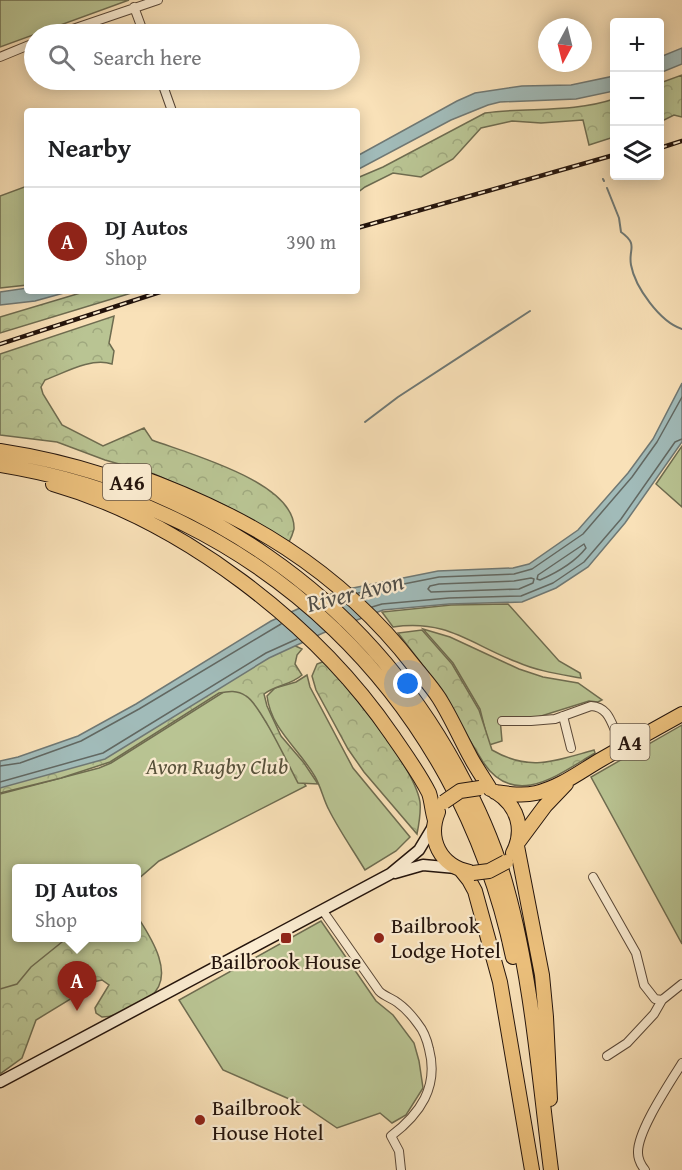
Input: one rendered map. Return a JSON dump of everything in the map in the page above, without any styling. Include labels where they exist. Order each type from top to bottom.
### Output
[{"type":"highway","points":[[0,451],[80,460],[122,471],[209,505],[264,533],[331,579],[398,645],[438,697],[488,790],[503,796],[514,809],[519,825],[517,844],[542,975],[553,1170]]},
{"type":"highway","name":"A46","points":[[0,451],[83,468],[124,481],[193,511],[244,539],[298,578],[351,625],[406,688],[444,745],[475,802],[504,878],[517,930],[527,986],[553,1170]]},
{"type":"highway","name":"A46","points":[[0,465],[74,480],[114,493],[193,527],[225,546],[300,597],[370,667],[409,716],[432,750],[466,812],[496,890],[513,957],[543,1170]]},
{"type":"highway","points":[[0,471],[60,486],[109,503],[203,555],[286,618],[332,660],[379,716],[409,759],[429,794],[436,845],[448,862],[463,870],[475,891],[500,982],[532,1170]]},
{"type":"highway","name":"A4","points":[[463,870],[489,871],[506,862],[545,806],[574,777],[621,744],[682,714]]},
{"type":"highway","name":"A4","points":[[434,822],[444,802],[460,791],[488,790],[521,795],[537,792],[574,777]]},
{"type":"street","points":[[86,24],[158,0]]},
{"type":"street","points":[[134,7],[140,24]]},
{"type":"street","points":[[0,57],[24,47]]},
{"type":"street","points":[[164,90],[171,108]]},
{"type":"street","points":[[502,721],[531,722],[563,716],[591,706],[603,709],[621,744]]},
{"type":"street","points":[[563,716],[571,748]]},
{"type":"street","points":[[0,1082],[390,874],[419,850],[434,822]]},
{"type":"street","points":[[390,874],[423,865],[463,870]]},
{"type":"street","points":[[593,877],[636,953],[644,985],[655,999],[662,1000]]},
{"type":"street","points":[[323,911],[379,991],[399,1003],[419,1024],[427,1041],[432,1067],[428,1094],[408,1123],[391,1136],[399,1151],[401,1170]]},
{"type":"street","points":[[607,1056],[627,1043],[654,1014],[662,1000],[682,984]]},
{"type":"street","points":[[645,1170],[638,1153],[642,1132],[682,1063]]},
{"type":"green space","points":[[0,0],[129,0],[63,24],[24,24],[24,38],[0,47]]},
{"type":"green space","points":[[682,75],[682,117],[674,115],[664,120],[664,82]]},
{"type":"green space","points":[[610,100],[610,138],[589,145],[583,120],[541,123],[512,121],[481,128],[453,159],[421,177],[393,173],[360,191],[360,177],[485,113],[582,106]]},
{"type":"green space","points":[[24,187],[24,285],[0,288],[0,196]]},
{"type":"green space","points":[[77,294],[128,294],[0,333],[0,317]]},
{"type":"green space","points":[[114,316],[109,343],[114,351],[112,364],[104,362],[87,364],[45,380],[41,387],[62,425],[103,446],[144,428],[152,440],[236,472],[277,497],[290,512],[294,529],[289,542],[226,506],[154,474],[105,460],[57,442],[0,435],[0,354]]},
{"type":"green space","points":[[682,446],[682,507],[656,484]]},
{"type":"green space","points":[[508,604],[559,661],[580,673],[581,678],[525,665],[444,630],[412,625],[393,627],[382,612],[451,605]]},
{"type":"green space","points":[[423,629],[450,637],[519,669],[543,677],[578,683],[602,700],[589,701],[538,717],[500,718],[502,741],[489,745],[480,709],[453,663]]},
{"type":"green space","points":[[422,630],[452,664],[479,710],[492,750],[506,757],[530,763],[554,761],[594,750],[595,753],[552,778],[538,783],[523,786],[509,784],[496,776],[483,762],[430,675],[398,633]]},
{"type":"green space","points":[[285,641],[302,649],[297,655],[295,664],[302,675],[264,694],[281,736],[318,784],[298,783],[252,701],[243,694],[230,691],[219,693],[110,762],[61,778],[0,793],[0,782]]},
{"type":"green space","points":[[325,661],[380,729],[406,769],[420,802],[417,834],[364,772],[348,749],[316,690],[312,676],[317,664]]},
{"type":"green space","points":[[307,675],[310,687],[353,768],[410,837],[396,851],[365,870],[333,818],[314,775],[279,728],[270,708],[267,696],[275,688],[296,682]]},
{"type":"green space","name":"Avon Rugby Club","points":[[241,681],[306,786],[159,861],[141,877],[141,864],[12,864],[12,942],[103,942],[0,1009],[0,794],[111,763]]},
{"type":"green space","points":[[682,725],[682,944],[591,777]]},
{"type":"green space","points":[[321,921],[376,1001],[393,1015],[414,1043],[423,1088],[406,1115],[392,1123],[380,1113],[337,1128],[303,1105],[223,1070],[179,1000]]},
{"type":"green space","points":[[141,923],[158,956],[161,978],[158,988],[150,997],[126,1010],[106,1017],[96,1013],[95,1008],[109,985],[102,980],[93,982],[36,1020],[22,1058],[0,1074],[0,989],[17,984],[31,967],[62,942],[141,942]]},
{"type":"water","points":[[682,48],[682,64],[664,71],[664,55]]},
{"type":"water","points":[[610,77],[610,92],[576,99],[500,102],[488,105],[451,120],[360,168],[360,154],[457,101],[475,93],[522,86],[571,85]]},
{"type":"water","points":[[24,288],[24,294],[60,294],[35,301],[0,305],[0,292]]},
{"type":"water","name":"River Avon","points":[[682,383],[682,442],[625,523],[588,567],[556,588],[522,602],[449,604],[383,610],[323,633],[269,658],[105,759],[0,788],[0,761],[78,736],[136,704],[271,621],[338,591],[438,571],[513,568],[529,564],[578,530],[628,473],[653,439]]},
{"type":"waterway","points":[[607,188],[619,218],[621,232],[630,240],[633,274],[643,293],[665,319],[682,329]]},
{"type":"waterway","points":[[365,422],[398,397],[530,311]]},
{"type":"railway","points":[[664,147],[682,141]]},
{"type":"railway","points":[[360,227],[610,156]]},
{"type":"railway","points":[[0,344],[154,294]]},
{"type":"place","name":"Bailbrook House","points":[[286,938]]},
{"type":"place","name":"Bailbrook Lodge Hotel","points":[[379,938]]},
{"type":"place","name":"DJ Autos","points":[[77,1011]]},
{"type":"place","name":"Bailbrook House Hotel","points":[[200,1120]]}]
